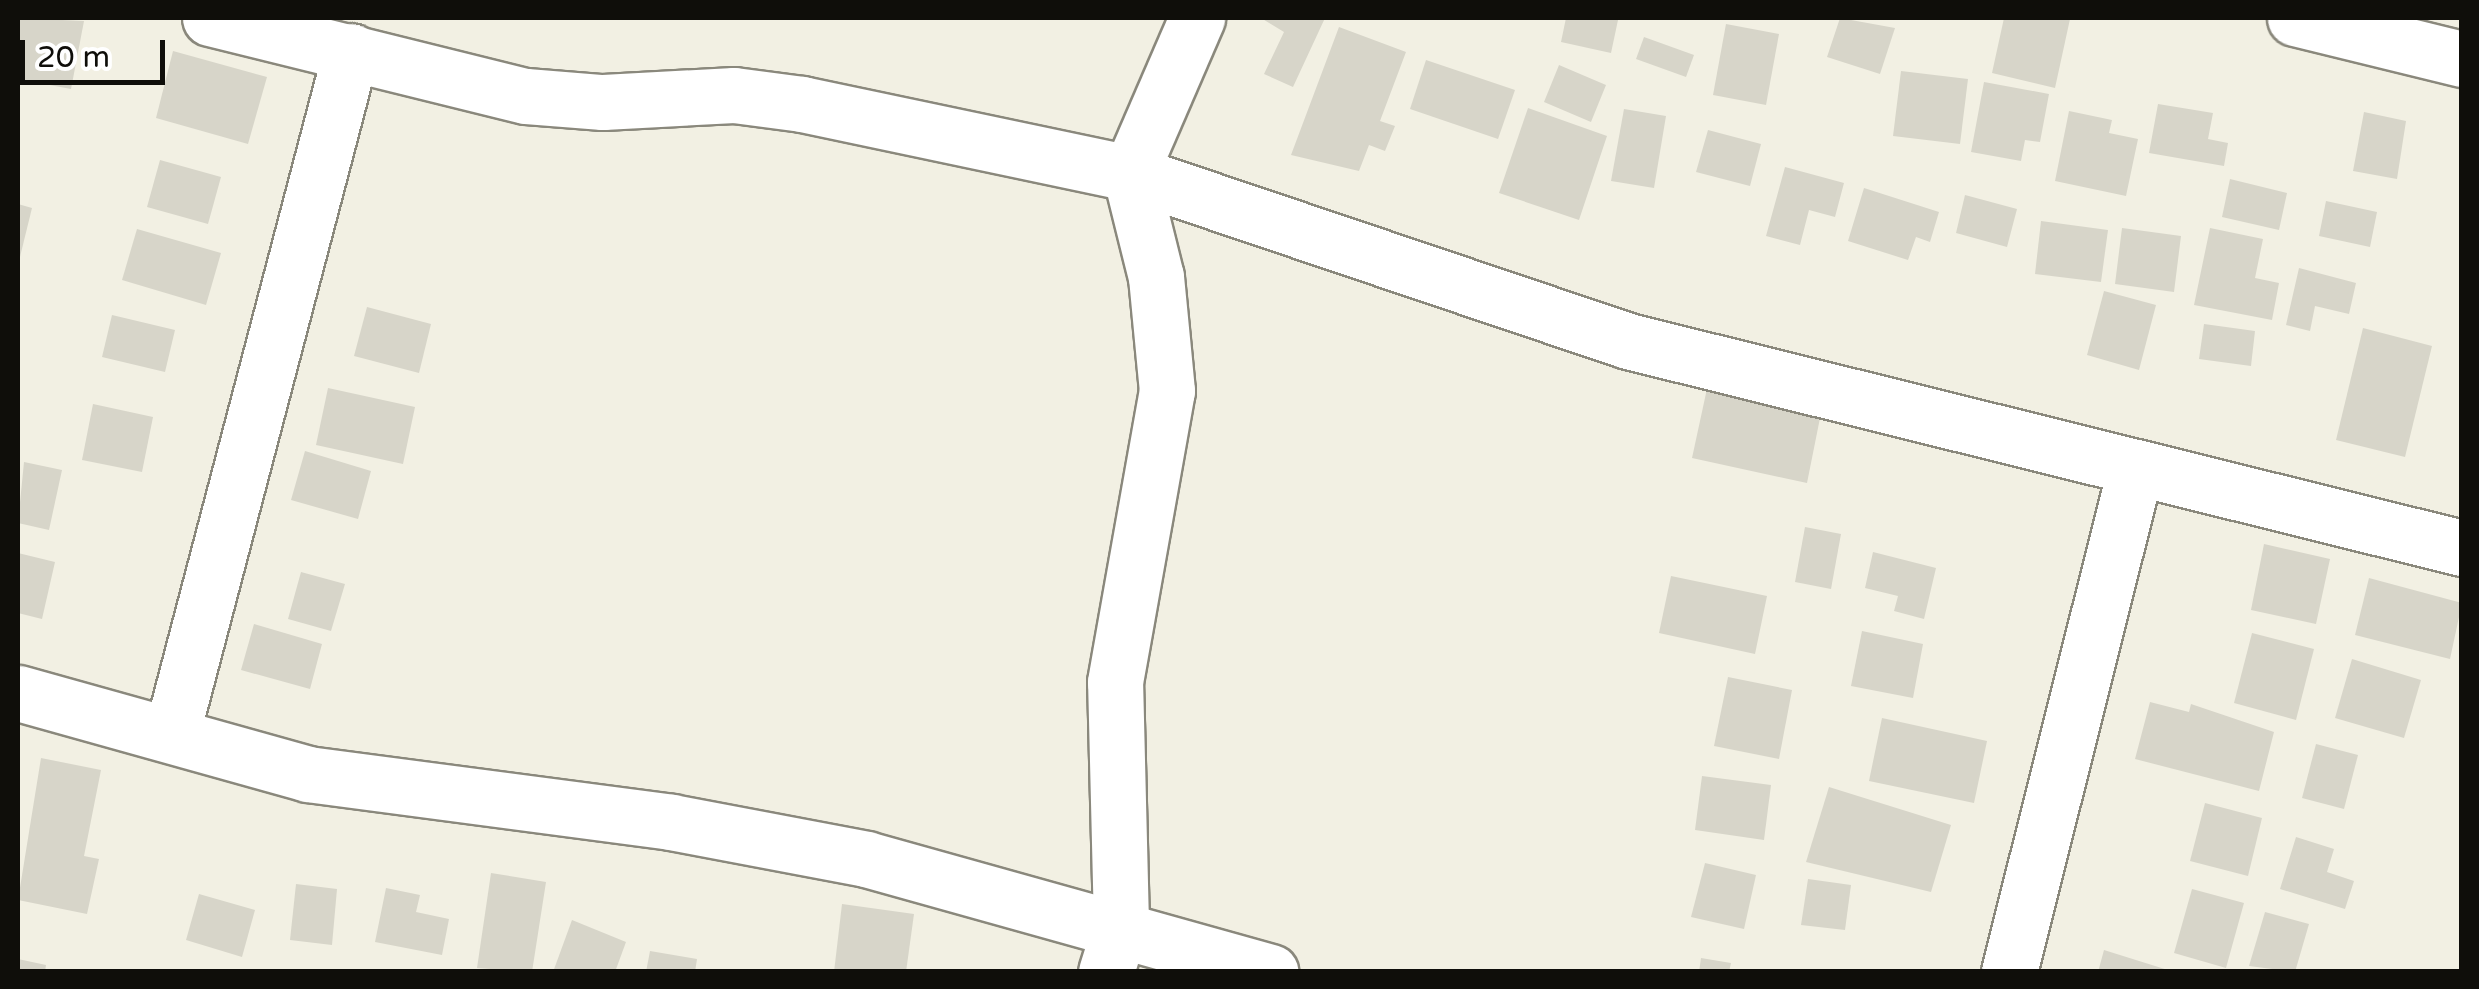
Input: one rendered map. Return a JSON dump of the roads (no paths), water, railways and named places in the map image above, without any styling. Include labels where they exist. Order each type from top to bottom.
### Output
[{"type":"street","points":[[210,18],[526,96],[602,102],[734,95],[802,104],[1130,173],[1628,341],[2134,470],[2462,548]]},
{"type":"street","points":[[1114,948],[1114,682],[1166,391],[1159,294],[1130,173],[1197,18]]},
{"type":"street","points":[[2295,18],[2462,60]]},
{"type":"street","points":[[172,732],[351,51]]},
{"type":"street","points":[[2009,972],[2134,470]]},
{"type":"street","points":[[18,693],[172,732],[308,774],[672,822],[866,858],[1114,948],[1270,972]]}]
